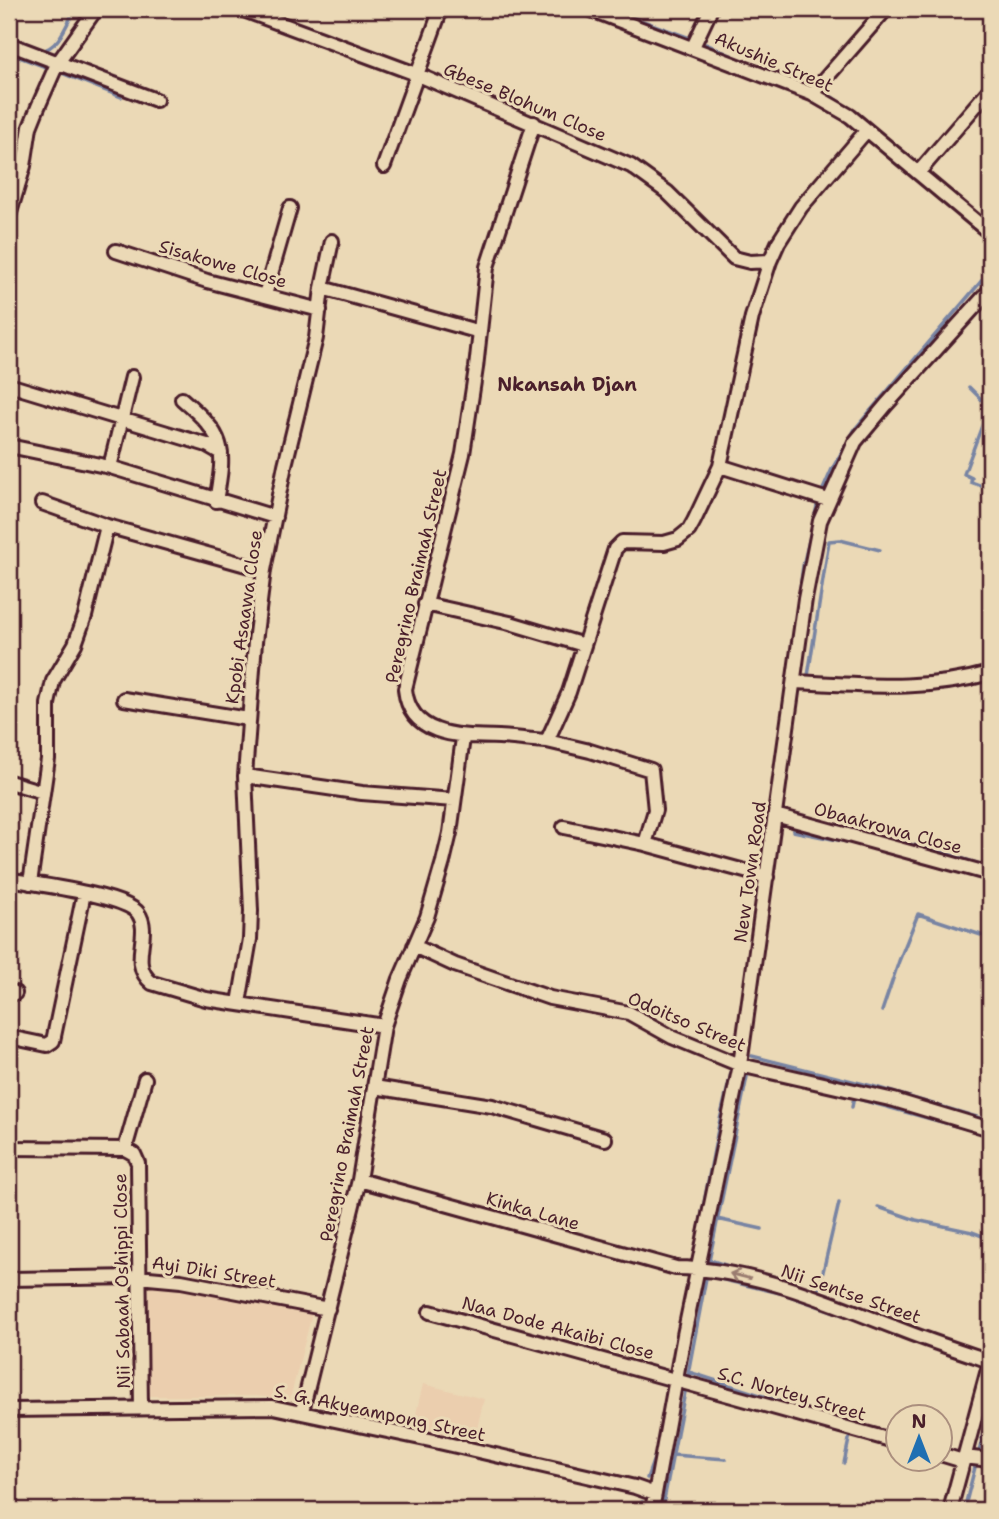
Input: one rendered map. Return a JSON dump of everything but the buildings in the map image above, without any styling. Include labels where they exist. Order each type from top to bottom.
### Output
[{"type":"street","points":[[9,216],[24,166],[30,127],[57,64],[96,9]]},
{"type":"street","name":"Gbese Blohum Close","points":[[242,9],[416,74],[639,170],[667,192],[734,258],[750,262],[770,261]]},
{"type":"street","points":[[384,166],[442,9]]},
{"type":"street","name":"Akushie Street","points":[[589,9],[812,94],[867,130],[990,233]]},
{"type":"street","points":[[693,47],[711,9]]},
{"type":"street","points":[[812,94],[886,9]]},
{"type":"street","points":[[9,44],[156,100]]},
{"type":"street","points":[[918,173],[990,89]]},
{"type":"street","name":"Peregrino Braimah Street","points":[[302,1411],[359,1180],[384,1026],[436,890],[450,833],[463,738],[425,724],[413,715],[406,704],[405,689],[463,454],[487,267],[534,123]]},
{"type":"street","points":[[547,741],[569,692],[615,549],[622,542],[664,543],[678,539],[694,522],[720,466],[752,317],[770,261],[801,207],[867,130]]},
{"type":"street","points":[[265,295],[290,208]]},
{"type":"street","name":"Kpobi Asaawa Close","points":[[239,1003],[250,939],[251,911],[246,776],[248,719],[264,570],[306,373],[316,338],[322,288],[332,241]]},
{"type":"street","name":"Sisakowe Close","points":[[116,251],[207,281],[320,310]]},
{"type":"street","points":[[322,288],[480,332]]},
{"type":"street","name":"New Town Road","points":[[652,1510],[740,1065],[794,682],[820,521],[851,449],[864,430],[990,290]]},
{"type":"street","points":[[110,467],[132,377]]},
{"type":"street","points":[[9,385],[207,445],[221,453]]},
{"type":"street","points":[[182,399],[214,431],[220,444],[222,465],[216,501]]},
{"type":"street","points":[[9,446],[110,467],[275,517]]},
{"type":"street","points":[[720,466],[828,500]]},
{"type":"street","points":[[42,503],[107,526],[264,570]]},
{"type":"street","points":[[30,883],[49,738],[48,704],[53,681],[75,644],[85,616],[107,526]]},
{"type":"street","points":[[425,604],[510,623],[584,645]]},
{"type":"street","points":[[794,682],[909,687],[957,681],[990,673]]},
{"type":"street","points":[[124,699],[248,719]]},
{"type":"street","points":[[463,738],[547,741],[651,770],[655,810],[645,844]]},
{"type":"street","points":[[246,776],[362,793],[454,800]]},
{"type":"street","points":[[9,782],[43,792]]},
{"type":"street","name":"Obaakrowa Close","points":[[775,815],[990,874]]},
{"type":"street","points":[[564,827],[645,844],[767,877]]},
{"type":"street","points":[[9,879],[122,902],[140,915],[141,967],[145,978],[152,983],[206,999],[384,1026]]},
{"type":"street","points":[[9,1037],[47,1045],[53,1041],[83,893]]},
{"type":"street","name":"Odoitso Street","points":[[414,946],[455,965],[550,998],[629,1013],[672,1037],[740,1065],[894,1100],[990,1129]]},
{"type":"street","points":[[9,1148],[130,1152],[145,1079]]},
{"type":"street","points":[[374,1087],[492,1106],[606,1139]]},
{"type":"street","name":"Nii Sabaah Oshippi Close","points":[[130,1152],[138,1163],[141,1408]]},
{"type":"street","name":"Kinka Lane","points":[[359,1180],[650,1262],[676,1268],[698,1269]]},
{"type":"street","name":"Nii Sentse Street","points":[[698,1269],[728,1273],[821,1299],[990,1362]]},
{"type":"street","name":"Ayi Diki Street","points":[[9,1279],[138,1277],[181,1281],[328,1309]]},
{"type":"street","name":"Naa Dode Akaibi Close","points":[[430,1312],[677,1379]]},
{"type":"street","points":[[950,1510],[990,1362]]},
{"type":"street","name":"S.C. Nortey Street","points":[[677,1379],[884,1438]]},
{"type":"street","name":"S. G. Akyeampong Street","points":[[9,1410],[261,1406],[302,1411],[635,1487],[655,1494]]},
{"type":"street","points":[[954,1457],[990,1460]]},
{"type":"shaded area","points":[[159,1282],[312,1314],[290,1399],[257,1396],[145,1396],[145,1287]]},
{"type":"shaded area","points":[[423,1384],[484,1399],[474,1441],[413,1426]]},
{"type":"waterway","points":[[40,51],[57,41],[75,9]]},
{"type":"waterway","points":[[573,9],[587,14]]},
{"type":"waterway","points":[[610,9],[687,37]]},
{"type":"waterway","points":[[706,44],[753,65]]},
{"type":"waterway","points":[[9,53],[51,69]]},
{"type":"waterway","points":[[59,72],[121,97]]},
{"type":"waterway","points":[[780,75],[808,85]]},
{"type":"waterway","points":[[832,97],[845,106]]},
{"type":"waterway","points":[[840,117],[857,131]]},
{"type":"waterway","points":[[863,119],[895,145]]},
{"type":"waterway","points":[[912,176],[990,242]]},
{"type":"waterway","points":[[821,494],[855,429],[990,271]]},
{"type":"waterway","points":[[969,387],[984,402],[983,423],[964,474],[972,478],[971,482],[990,489]]},
{"type":"waterway","points":[[790,663],[803,566],[818,502]]},
{"type":"waterway","points":[[822,677],[808,676],[829,541],[840,540],[880,550]]},
{"type":"waterway","points":[[843,827],[990,867]]},
{"type":"waterway","points":[[793,831],[857,844],[990,881]]},
{"type":"waterway","points":[[882,1011],[918,914],[990,938]]},
{"type":"waterway","points":[[734,1058],[739,1027]]},
{"type":"waterway","points":[[752,1056],[872,1086],[990,1121]]},
{"type":"waterway","points":[[693,1260],[733,1065]]},
{"type":"waterway","points":[[708,1266],[748,1072]]},
{"type":"waterway","points":[[840,1094],[971,1130]]},
{"type":"waterway","points":[[852,1107],[854,1097]]},
{"type":"waterway","points":[[818,1293],[839,1203]]},
{"type":"waterway","points":[[878,1207],[990,1239]]},
{"type":"waterway","points":[[717,1219],[762,1229]]},
{"type":"waterway","points":[[710,1260],[734,1268]]},
{"type":"waterway","points":[[687,1379],[707,1273]]},
{"type":"waterway","points":[[707,1276],[784,1294],[866,1323]]},
{"type":"waterway","points":[[953,1342],[990,1354]]},
{"type":"waterway","points":[[972,1361],[987,1368]]},
{"type":"waterway","points":[[689,1372],[807,1410]]},
{"type":"waterway","points":[[662,1510],[686,1387]]},
{"type":"waterway","points":[[964,1510],[990,1409]]},
{"type":"waterway","points":[[831,1430],[884,1445]]},
{"type":"waterway","points":[[844,1463],[850,1435]]},
{"type":"waterway","points":[[647,1478],[658,1447]]},
{"type":"waterway","points":[[673,1455],[726,1459]]},
{"type":"waterway","points":[[641,1510],[642,1502]]},
{"type":"district","name":"Nkansah Djan","points":[[567,384]]}]
